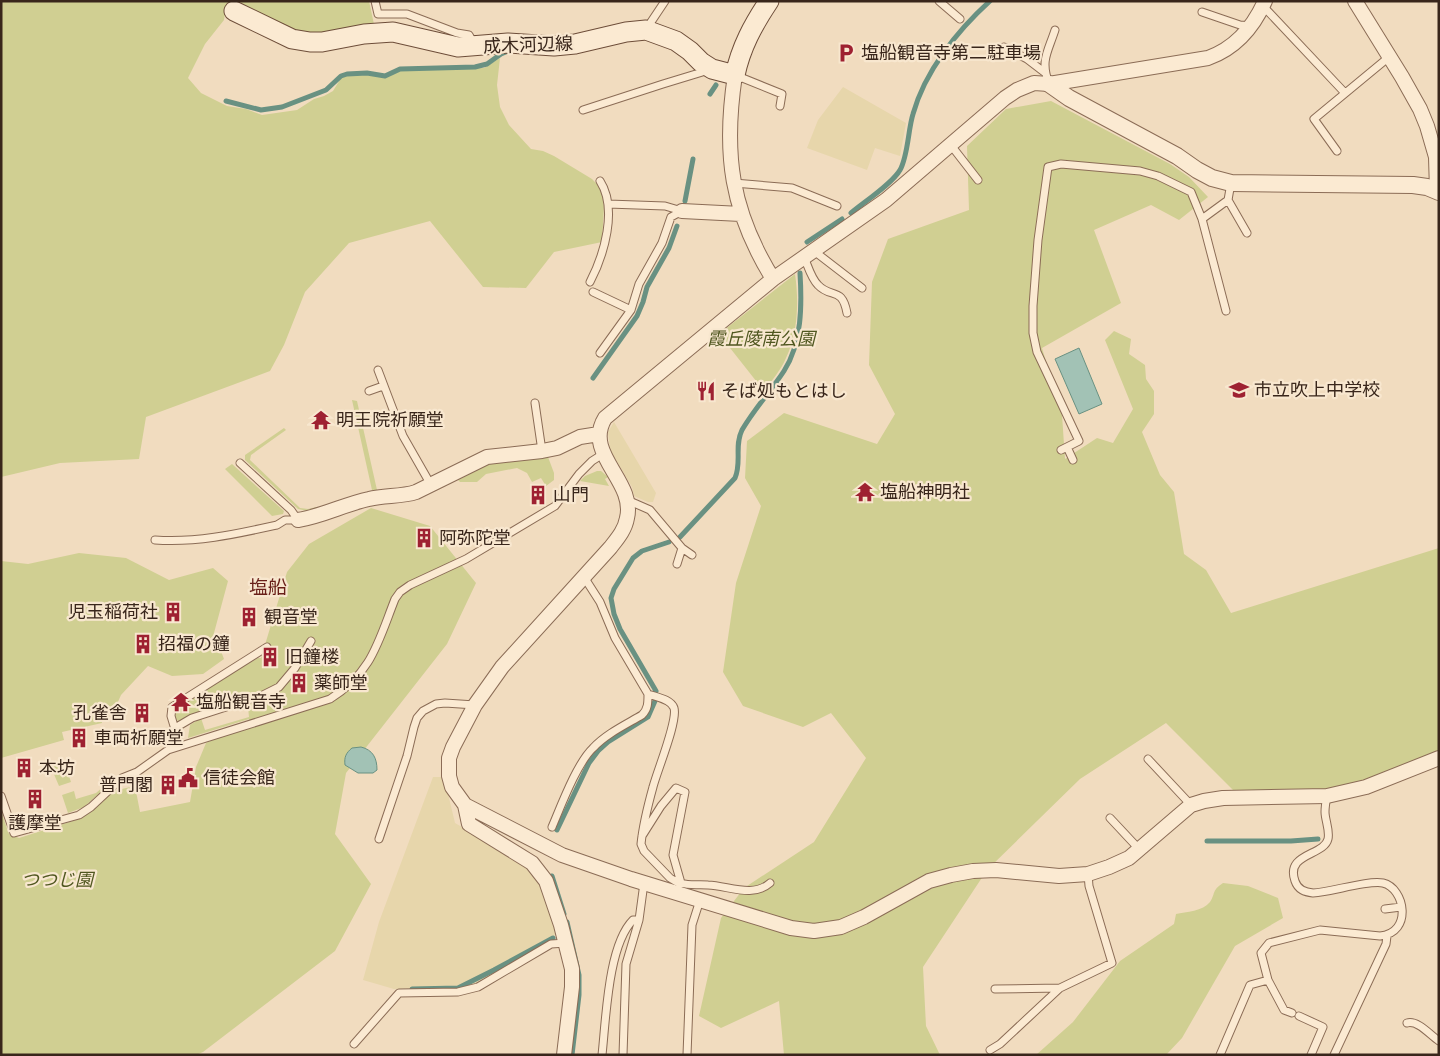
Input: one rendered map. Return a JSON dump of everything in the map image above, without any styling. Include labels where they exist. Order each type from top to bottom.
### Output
[{"type":"main road","points":[[735,76],[748,36],[769,1]]},
{"type":"main road","name":"成木河辺線","points":[[234,11],[292,38],[310,42],[393,32],[458,47],[508,43],[554,46],[575,44],[626,32],[646,30],[676,41],[712,69],[735,76]]},
{"type":"street","points":[[1047,78],[1069,98],[1177,156],[1212,178],[1231,183],[1408,185],[1428,187],[1438,191],[1436,157],[1427,126],[1413,96],[1355,1]]},
{"type":"street","points":[[564,1055],[572,987],[572,969],[566,943],[549,890],[540,872],[532,863],[469,824],[465,805],[452,787],[449,767],[453,747],[475,705],[502,666],[610,548],[623,529],[627,519],[628,500],[603,454],[600,444],[600,425],[605,418],[773,279],[886,200],[950,144],[1017,90],[1047,78],[1208,58],[1221,54],[1245,35],[1264,4]]},
{"type":"street","points":[[735,76],[730,147],[733,183],[741,214],[753,244],[773,279]]},
{"type":"street","points":[[682,211],[741,214]]},
{"type":"street","points":[[298,520],[328,513],[368,499],[405,495],[487,457],[557,448],[580,437],[599,434]]},
{"type":"street","points":[[465,805],[562,855],[644,883],[679,888],[700,900],[790,928],[814,931],[841,927],[864,917],[929,881],[951,875],[973,871],[996,870],[1059,876],[1088,874],[1129,858],[1191,805],[1204,801],[1223,798],[1270,799],[1327,796],[1366,787],[1439,758]]},
{"type":"lane","points":[[375,1],[378,14],[407,14],[469,35],[476,46]]},
{"type":"lane","points":[[646,30],[665,1]]},
{"type":"lane","points":[[940,1],[960,19]]},
{"type":"lane","points":[[1264,4],[1346,93]]},
{"type":"lane","points":[[1202,12],[1251,26]]},
{"type":"lane","points":[[1047,78],[1044,60],[1055,30]]},
{"type":"lane","points":[[1004,48],[1027,59],[1047,78]]},
{"type":"lane","points":[[1337,151],[1314,119],[1389,57]]},
{"type":"lane","points":[[583,110],[712,69]]},
{"type":"lane","points":[[735,76],[782,94],[780,106]]},
{"type":"lane","points":[[950,144],[978,180]]},
{"type":"lane","points":[[1073,460],[1064,448],[1079,441],[1038,352],[1033,333],[1038,240],[1048,167],[1061,164],[1150,173],[1191,192],[1202,219],[1226,311]]},
{"type":"lane","points":[[590,282],[599,265],[606,241],[608,204],[600,181]]},
{"type":"lane","points":[[733,183],[792,188],[837,206]]},
{"type":"lane","points":[[1231,183],[1228,200],[1247,232]]},
{"type":"lane","points":[[1202,219],[1228,200]]},
{"type":"lane","points":[[608,204],[664,206],[682,211]]},
{"type":"lane","points":[[600,353],[631,310],[640,284],[662,243],[671,217],[682,211]]},
{"type":"lane","points":[[809,254],[862,288]]},
{"type":"lane","points":[[809,254],[818,284],[842,297],[847,313]]},
{"type":"lane","points":[[593,292],[631,310]]},
{"type":"lane","points":[[378,370],[403,436],[430,485]]},
{"type":"lane","points":[[369,391],[383,386]]},
{"type":"lane","points":[[535,403],[542,451]]},
{"type":"lane","points":[[2,797],[14,833],[80,815],[122,778],[137,772],[168,750],[330,698],[344,690],[369,663],[395,599],[400,592],[410,585],[466,559],[555,506],[578,474],[603,454]]},
{"type":"lane","points":[[240,463],[291,510],[298,520]]},
{"type":"lane","points":[[628,500],[650,510],[682,548],[692,555]]},
{"type":"lane","points":[[155,540],[176,542],[206,540],[277,525],[285,520],[298,520]]},
{"type":"lane","points":[[677,564],[682,548]]},
{"type":"lane","points":[[552,828],[583,759],[592,748],[646,711],[648,702],[648,694],[615,638],[600,602],[584,577]]},
{"type":"lane","points":[[175,728],[201,715],[263,695],[279,687],[296,668],[311,641]]},
{"type":"lane","points":[[180,746],[171,716],[172,707],[267,647]]},
{"type":"lane","points":[[648,694],[669,702],[675,711],[653,786],[642,844],[644,851],[679,888]]},
{"type":"lane","points":[[379,839],[407,756],[417,718],[423,711],[436,704],[475,705]]},
{"type":"lane","points":[[1148,760],[1191,805]]},
{"type":"lane","points":[[642,836],[661,806],[676,788],[685,792],[673,855],[679,888]]},
{"type":"lane","points":[[1311,1055],[1323,1027],[1284,1010],[1268,980],[1261,953],[1269,943],[1320,930],[1387,936],[1394,933],[1401,921],[1399,896],[1385,883],[1372,883],[1313,893],[1305,892],[1296,883],[1294,876],[1295,867],[1299,861],[1325,845],[1328,838],[1325,810],[1327,796]]},
{"type":"lane","points":[[1110,818],[1139,849]]},
{"type":"lane","points":[[990,1050],[1014,1032],[1060,988],[1112,963],[1089,886],[1088,874]]},
{"type":"lane","points":[[622,1055],[626,964],[639,920],[644,883]]},
{"type":"lane","points":[[679,888],[708,884],[758,890],[770,883]]},
{"type":"lane","points":[[687,1055],[692,925],[700,900]]},
{"type":"lane","points":[[1385,909],[1401,907]]},
{"type":"lane","points":[[602,1055],[614,957],[627,926],[633,920],[639,920]]},
{"type":"lane","points":[[1334,1055],[1386,944],[1387,936]]},
{"type":"lane","points":[[354,1044],[399,993],[458,992],[478,987],[551,944],[566,943]]},
{"type":"lane","points":[[1220,1055],[1250,985],[1268,980]]},
{"type":"lane","points":[[995,989],[1060,988]]},
{"type":"lane","points":[[1407,1023],[1413,1023],[1439,1040]]},
{"type":"shaded area","points":[[843,87],[906,123],[900,156],[875,148],[867,170],[807,148],[818,120]]},
{"type":"shaded area","points":[[1079,348],[1102,404],[1079,414],[1055,359]]},
{"type":"shaded area","points":[[614,422],[656,493],[653,502],[648,502],[634,496],[632,487],[610,450],[608,432]]},
{"type":"shaded area","points":[[361,747],[369,750],[375,758],[377,770],[373,773],[358,773],[345,765],[345,757],[348,752],[352,748]]},
{"type":"shaded area","points":[[433,777],[444,777],[455,823],[531,869],[548,902],[557,930],[553,938],[475,984],[458,988],[394,989],[363,980],[379,922]]},
{"type":"green space","points":[[1,1],[369,1],[375,29],[311,40],[236,7],[226,6],[224,20],[205,44],[188,78],[201,93],[227,106],[246,109],[262,115],[297,110],[314,99],[333,91],[341,78],[349,75],[363,74],[386,77],[400,70],[484,68],[500,58],[497,85],[500,107],[509,125],[531,149],[543,151],[554,156],[592,179],[601,188],[604,206],[602,242],[554,252],[526,288],[483,287],[430,221],[349,243],[305,292],[284,345],[270,371],[146,417],[139,459],[60,463],[1,477]]},
{"type":"green space","points":[[1051,101],[1170,164],[1189,177],[1208,197],[1179,220],[1151,205],[1094,230],[1121,303],[1042,348],[1062,415],[1065,459],[1097,438],[1113,443],[1133,409],[1105,340],[1114,331],[1131,339],[1129,354],[1145,365],[1146,379],[1154,391],[1154,414],[1142,432],[1160,475],[1174,492],[1184,554],[1206,570],[1231,613],[1439,548],[1439,751],[1358,783],[1330,789],[1306,792],[1235,792],[1166,723],[1080,779],[987,870],[923,967],[926,1026],[940,1055],[784,1055],[779,1001],[721,1028],[699,1016],[721,918],[744,888],[814,842],[866,758],[831,713],[803,727],[743,706],[723,672],[736,583],[761,506],[745,478],[747,441],[784,413],[877,444],[895,414],[869,365],[872,282],[888,239],[969,210],[967,146],[1006,109]]},
{"type":"green space","name":"霞丘陵南公園","points":[[795,274],[797,306],[793,338],[784,362],[764,391],[719,334]]},
{"type":"green space","points":[[352,400],[357,401],[377,490],[372,490]]},
{"type":"green space","points":[[284,428],[286,430],[251,455],[250,460],[300,508],[317,507],[317,509],[308,511],[298,509],[245,460],[245,455]]},
{"type":"green space","points":[[548,457],[554,473],[554,480],[546,486],[541,478],[532,482],[527,473],[517,468],[486,474],[477,482],[460,482],[458,480],[489,464]]},
{"type":"green space","points":[[232,464],[284,511],[283,514],[272,516],[225,469]]},
{"type":"green space","points":[[601,471],[608,477],[605,479],[609,486],[580,481],[585,476]]},
{"type":"green space","name":"つつじ園","points":[[371,508],[430,526],[476,583],[447,644],[346,773],[335,834],[371,884],[335,951],[203,1052],[196,1055],[1,1055],[1,811],[9,834],[19,838],[79,819],[91,812],[113,791],[135,786],[140,812],[190,802],[196,767],[206,743],[249,721],[249,719],[188,738],[190,725],[201,718],[205,730],[249,717],[247,697],[178,721],[175,718],[174,711],[178,706],[209,686],[261,658],[287,572],[309,544]]},
{"type":"green space","points":[[79,553],[126,558],[169,580],[213,568],[228,581],[214,633],[224,659],[203,674],[172,676],[148,666],[121,695],[113,713],[101,717],[102,723],[62,732],[64,740],[1,758],[1,561],[28,564]]},
{"type":"green space","points":[[61,761],[62,765],[65,764],[71,782],[59,786],[50,765]]},
{"type":"green space","points":[[112,779],[115,779],[84,807],[68,813],[62,795],[74,791],[76,799],[96,793]]},
{"type":"green space","points":[[1223,883],[1248,886],[1278,898],[1283,918],[1235,946],[1182,1038],[1166,1055],[1036,1055],[1073,1022],[1120,961],[1174,924],[1176,914],[1194,911],[1207,905],[1212,899],[1215,890]]},
{"type":"waterway","points":[[851,213],[884,187],[900,170],[905,158],[911,120],[925,82],[954,39],[990,1]]},
{"type":"waterway","points":[[226,101],[261,110],[282,107],[326,90],[341,76],[347,74],[367,73],[385,76],[400,69],[475,67],[487,64],[508,51]]},
{"type":"waterway","points":[[710,94],[716,85]]},
{"type":"waterway","points":[[685,201],[693,159]]},
{"type":"waterway","points":[[807,242],[842,219]]},
{"type":"waterway","points":[[593,378],[637,316],[647,287],[669,248],[677,226]]},
{"type":"waterway","points":[[680,537],[735,478],[742,430],[790,360],[800,324],[800,273]]},
{"type":"waterway","points":[[656,691],[620,629],[614,614],[611,598],[614,589],[633,558],[642,551],[669,542]]},
{"type":"waterway","points":[[557,830],[589,763],[598,751],[608,742],[648,717],[655,701]]},
{"type":"waterway","points":[[1207,841],[1291,841],[1318,839]]},
{"type":"waterway","points":[[552,876],[564,914]]},
{"type":"waterway","points":[[567,922],[579,975],[579,995],[572,1055]]},
{"type":"waterway","points":[[412,989],[458,988],[553,938]]},
{"type":"place","name":"塩船観音寺第二駐車場","points":[[846,53]]},
{"type":"place","name":"市立吹上中学校","points":[[1239,390]]},
{"type":"place","name":"そば処もとはし","points":[[706,391]]},
{"type":"place","name":"明王院祈願堂","points":[[321,420]]},
{"type":"place","name":"塩船神明社","points":[[865,492]]},
{"type":"place","name":"山門","points":[[538,495]]},
{"type":"place","name":"阿弥陀堂","points":[[424,538]]},
{"type":"place","name":"児玉稲荷社","points":[[173,612]]},
{"type":"place","name":"観音堂","points":[[249,617]]},
{"type":"place","name":"招福の鐘","points":[[143,644]]},
{"type":"place","name":"旧鐘楼","points":[[270,657]]},
{"type":"place","name":"薬師堂","points":[[299,683]]},
{"type":"place","name":"塩船観音寺","points":[[181,702]]},
{"type":"place","name":"孔雀舎","points":[[142,713]]},
{"type":"place","name":"車両祈願堂","points":[[79,738]]},
{"type":"place","name":"本坊","points":[[24,768]]},
{"type":"place","name":"信徒会館","points":[[188,778]]},
{"type":"place","name":"普門閣","points":[[168,785]]},
{"type":"place","name":"護摩堂","points":[[35,799]]},
{"type":"district","name":"塩船","points":[[268,587]]}]
